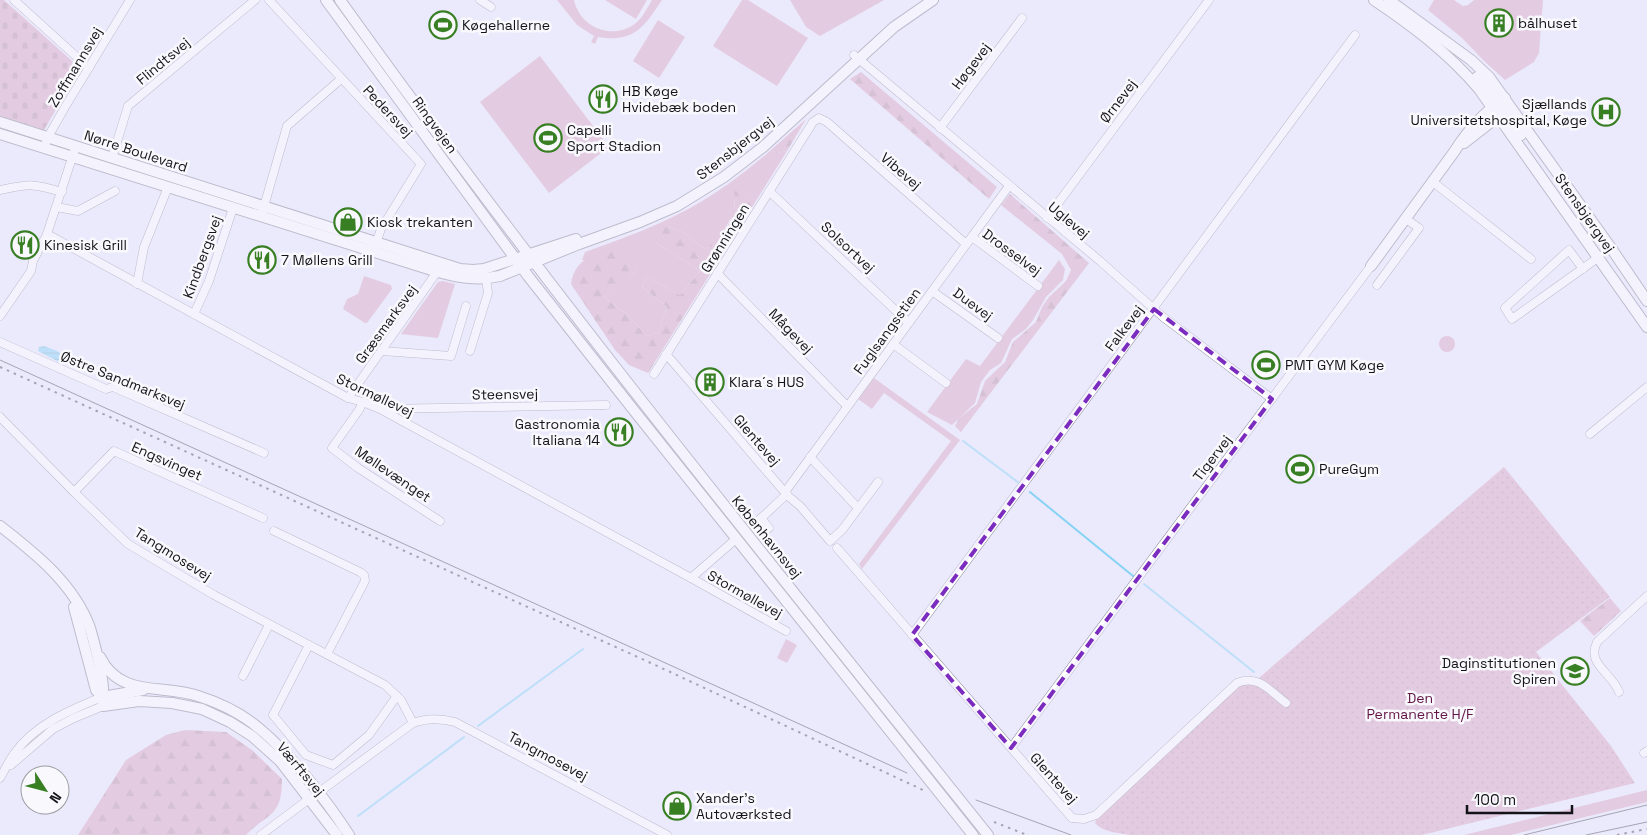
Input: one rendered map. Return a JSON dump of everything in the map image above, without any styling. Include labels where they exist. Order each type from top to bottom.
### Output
[{"type":"street","points":[[14,0],[89,68]]},
{"type":"street","name":"Zoffmannsvej","points":[[46,142],[130,0]]},
{"type":"street","name":"Flindtsvej","points":[[112,158],[128,106],[255,0]]},
{"type":"street","name":"Pedersvej","points":[[269,0],[421,164],[381,229],[374,247]]},
{"type":"street","name":"Ringvejen","points":[[327,0],[518,263]]},
{"type":"street","name":"Ringvejen","points":[[340,0],[453,156],[531,258]]},
{"type":"street","points":[[480,0],[491,7]]},
{"type":"street","name":"Stensbjergvej","points":[[856,57],[890,23],[921,0]]},
{"type":"street","name":"Stensbjergvej","points":[[518,263],[674,201],[721,172],[856,57],[894,27],[933,0]]},
{"type":"street","name":"Ørnevej","points":[[1047,218],[1209,0]]},
{"type":"street","name":"Stensbjergvej","points":[[1374,0],[1426,36],[1499,102],[1552,166],[1647,302]]},
{"type":"street","name":"Stensbjergvej","points":[[1389,0],[1471,60],[1489,77],[1499,102],[1599,257],[1647,327]]},
{"type":"street","name":"Høgevej","points":[[940,128],[1022,18]]},
{"type":"street","name":"Falkevej","points":[[912,635],[1355,35]]},
{"type":"street","name":"Uglevej","points":[[856,57],[1100,261],[1154,309],[1272,399]]},
{"type":"street","points":[[263,212],[287,126],[341,79]]},
{"type":"street","name":"Tigervej","points":[[1011,748],[1406,219],[1466,133],[1499,102]]},
{"type":"street","name":"Tigervej","points":[[1454,152],[1505,111]]},
{"type":"street","name":"Grønningen","points":[[654,374],[769,190],[813,122],[819,118]]},
{"type":"street","name":"Vibevej","points":[[819,118],[827,122],[966,244]]},
{"type":"street","name":"Nørre Boulevard","points":[[0,122],[46,142],[72,157],[233,208],[263,212]]},
{"type":"street","name":"Nørre Boulevard","points":[[0,134],[76,146],[263,212],[440,268],[469,280],[486,280],[500,276],[518,263]]},
{"type":"street","points":[[0,316],[31,271],[33,260],[47,234],[76,146]]},
{"type":"street","points":[[1433,182],[1532,259]]},
{"type":"street","points":[[0,190],[28,184],[62,192]]},
{"type":"street","name":"Fuglsangsstien","points":[[770,528],[758,521],[786,493],[847,406],[1009,186]]},
{"type":"street","points":[[136,284],[144,247],[168,187]]},
{"type":"street","name":"Solsortvej","points":[[769,190],[909,322]]},
{"type":"street","points":[[56,207],[78,211],[115,192]]},
{"type":"street","name":"Kindbergsvej","points":[[194,314],[207,287],[233,208]]},
{"type":"street","points":[[1376,285],[1419,228],[1406,219]]},
{"type":"street","name":"Stormøllevej","points":[[47,234],[348,398],[380,409],[403,421],[786,631]]},
{"type":"street","name":"Drosselvej","points":[[972,237],[1038,286]]},
{"type":"street","points":[[1583,269],[1569,250],[1505,308],[1512,319],[1583,269],[1599,257]]},
{"type":"street","name":"Københavnsvej","points":[[531,258],[641,402],[988,835]]},
{"type":"street","name":"Nørre Boulevard","points":[[440,268],[473,270],[518,263]]},
{"type":"street","name":"Københavnsvej","points":[[518,263],[973,835]]},
{"type":"street","name":"Græsmarksvej","points":[[348,398],[440,268]]},
{"type":"street","name":"Mågevej","points":[[717,273],[847,406]]},
{"type":"street","points":[[470,352],[488,293],[486,280]]},
{"type":"street","name":"Duevej","points":[[932,291],[998,338]]},
{"type":"street","points":[[382,350],[451,356],[466,306]]},
{"type":"street","name":"Østre Sandmarksvej","points":[[0,342],[106,389],[113,387],[264,453]]},
{"type":"street","points":[[893,344],[946,383]]},
{"type":"street","name":"Glentevej","points":[[666,354],[830,541],[842,530],[858,508]]},
{"type":"street","points":[[1590,434],[1647,387]]},
{"type":"street","name":"Møllevænget","points":[[363,402],[332,448],[358,468],[440,521]]},
{"type":"street","name":"Steensvej","points":[[380,409],[606,405]]},
{"type":"street","points":[[403,421],[405,408]]},
{"type":"street","name":"Tangmosevej","points":[[0,417],[74,492],[136,550],[269,625],[385,686],[397,696],[406,708],[413,723]]},
{"type":"street","name":"Engsvinget","points":[[74,492],[114,451],[263,518]]},
{"type":"street","points":[[810,457],[858,508],[878,482]]},
{"type":"street","name":"Værftsvej","points":[[0,526],[52,569],[79,604],[90,628],[103,688],[103,701]]},
{"type":"street","points":[[274,531],[360,572],[365,578],[327,654]]},
{"type":"street","name":"Stormøllevej","points":[[691,578],[736,539]]},
{"type":"street","name":"Glentevej","points":[[837,548],[1072,818],[1084,819],[1096,815],[1237,683],[1247,680],[1258,681],[1286,703]]},
{"type":"street","name":"Værftsvej","points":[[64,586],[80,626],[96,690],[103,701]]},
{"type":"street","points":[[1619,692],[1616,685],[1596,662],[1593,649],[1597,642],[1647,596]]},
{"type":"street","points":[[243,676],[269,625]]},
{"type":"street","name":"Værftsvej","points":[[94,645],[104,665],[115,678],[149,689],[196,695],[236,713],[261,729],[286,754],[337,835]]},
{"type":"street","points":[[309,645],[273,715],[306,755],[333,765],[369,734],[397,696]]},
{"type":"street","name":"Værftsvej","points":[[103,701],[149,689]]},
{"type":"street","points":[[0,778],[14,754],[27,738],[63,714],[103,701]]},
{"type":"street","name":"Værftsvej","points":[[103,701],[172,703],[202,709],[230,722],[252,736],[280,761],[349,835]]},
{"type":"street","name":"Tangmosevej","points":[[260,835],[413,723],[425,719],[444,719],[454,722],[667,835]]},
{"type":"highlighted area","points":[[1154,309],[1272,399],[1011,748],[912,635]]},
{"type":"green space","points":[[0,0],[4,0],[80,68],[44,130],[0,116]]},
{"type":"green space","points":[[557,0],[574,0],[577,10],[590,24],[599,29],[617,31],[636,23],[652,0],[662,0],[637,31],[621,38],[598,37],[595,44],[591,42],[594,36],[577,25]]},
{"type":"green space","points":[[605,0],[647,0],[636,19]]},
{"type":"green space","points":[[742,0],[748,0],[808,38],[777,86],[713,46]]},
{"type":"green space","points":[[790,0],[884,0],[820,36],[806,27]]},
{"type":"green space","points":[[1434,0],[1454,0],[1463,6],[1468,5],[1474,0],[1543,0],[1539,53],[1534,62],[1505,80],[1462,38],[1428,10]]},
{"type":"green space","points":[[658,20],[685,37],[659,78],[633,61]]},
{"type":"green space","points":[[540,56],[609,147],[549,193],[480,102]]},
{"type":"green space","points":[[861,72],[997,187],[989,199],[850,79]]},
{"type":"green space","points":[[806,119],[787,151],[777,153],[771,150]]},
{"type":"green space","points":[[771,150],[777,153],[787,151],[756,201],[742,188],[735,198],[734,213],[718,240],[705,249],[681,231],[666,226],[655,242],[700,271],[680,295],[646,276],[642,287],[667,307],[658,333],[647,336],[628,315],[604,297],[625,273],[631,278],[637,268],[582,260],[585,252],[651,227],[690,208],[746,171]]},
{"type":"green space","points":[[742,187],[756,201],[648,373],[629,365],[615,350],[571,284],[572,277],[578,267],[586,259],[603,249],[617,253],[637,268],[631,278],[625,274],[604,297],[628,315],[647,336],[658,333],[667,307],[642,287],[646,276],[680,295],[700,271],[655,242],[654,230],[666,226],[681,231],[705,249],[718,238],[728,225],[734,209],[734,192]]},
{"type":"green space","points":[[1010,194],[1089,263],[961,432],[955,426],[959,418],[977,404],[985,381],[1005,362],[1013,342],[1036,322],[1042,307],[1049,297],[1066,281],[1071,270],[1062,254],[1001,205]]},
{"type":"green space","points":[[1059,260],[1065,269],[1063,280],[1046,297],[1026,329],[1012,339],[1001,363],[990,370],[981,382],[975,403],[952,425],[927,412],[966,359],[980,366]]},
{"type":"green space","points":[[364,276],[391,285],[392,289],[367,323],[343,309],[347,299],[358,294]]},
{"type":"green space","points":[[443,281],[455,284],[438,338],[401,334],[438,282]]},
{"type":"green space","points":[[1447,336],[1453,338],[1455,344],[1453,350],[1447,352],[1441,350],[1439,344],[1441,338]]},
{"type":"green space","points":[[874,378],[960,440],[862,569],[859,564],[951,441],[884,393],[872,409],[858,399]]},
{"type":"green space","name":"Den Permanente H/F","points":[[1504,467],[1610,597],[1536,652],[1611,746],[1635,783],[1422,835],[1130,835],[1106,830],[1095,823],[1097,817],[1240,685],[1253,683]]},
{"type":"green space","points":[[1610,598],[1621,611],[1594,636],[1580,621]]},
{"type":"green space","points":[[786,639],[797,645],[787,663],[777,658]]},
{"type":"green space","points":[[185,730],[226,732],[252,750],[282,779],[280,801],[273,813],[246,835],[78,835],[126,760],[166,735]]},
{"type":"green space","points":[[1647,790],[1647,802],[1511,835],[1464,835]]},
{"type":"water","points":[[44,346],[63,355],[64,360],[59,362],[38,351],[39,347]]},
{"type":"waterway","points":[[963,441],[1019,483]]},
{"type":"waterway","points":[[1030,492],[1133,576]]},
{"type":"waterway","points":[[1144,584],[1254,672]]},
{"type":"waterway","points":[[478,726],[583,649]]},
{"type":"waterway","points":[[358,816],[464,737]]},
{"type":"tram line","points":[[0,360],[907,773]]},
{"type":"tram line","points":[[976,800],[1071,835]]},
{"type":"tram line","points":[[1524,835],[1647,805]]},
{"type":"tram line","points":[[1586,835],[1647,822]]},
{"type":"railway","points":[[0,367],[653,664],[923,790]]},
{"type":"railway","points":[[994,822],[1027,835]]},
{"type":"railway","points":[[1617,835],[1647,829]]},
{"type":"place","name":"bålhuset","points":[[1499,23]]},
{"type":"place","name":"Køgehallerne","points":[[443,25]]},
{"type":"place","name":"HB Køge Hvidebæk boden","points":[[603,99]]},
{"type":"place","name":"Sjællands Universitetshospital, Køge","points":[[1606,112]]},
{"type":"place","name":"Capelli Sport Stadion","points":[[548,138]]},
{"type":"place","name":"Kiosk trekanten","points":[[348,222]]},
{"type":"place","name":"Kinesisk Grill","points":[[25,245]]},
{"type":"place","name":"7 Møllens Grill","points":[[262,260]]},
{"type":"place","name":"PMT GYM Køge","points":[[1266,365]]},
{"type":"place","name":"Klara´s HUS","points":[[710,382]]},
{"type":"place","name":"Gastronomia Italiana 14","points":[[619,432]]},
{"type":"place","name":"PureGym","points":[[1300,469]]},
{"type":"place","name":"Daginstitutionen Spiren","points":[[1575,671]]},
{"type":"place","name":"Xander's Autoværksted","points":[[677,806]]}]
